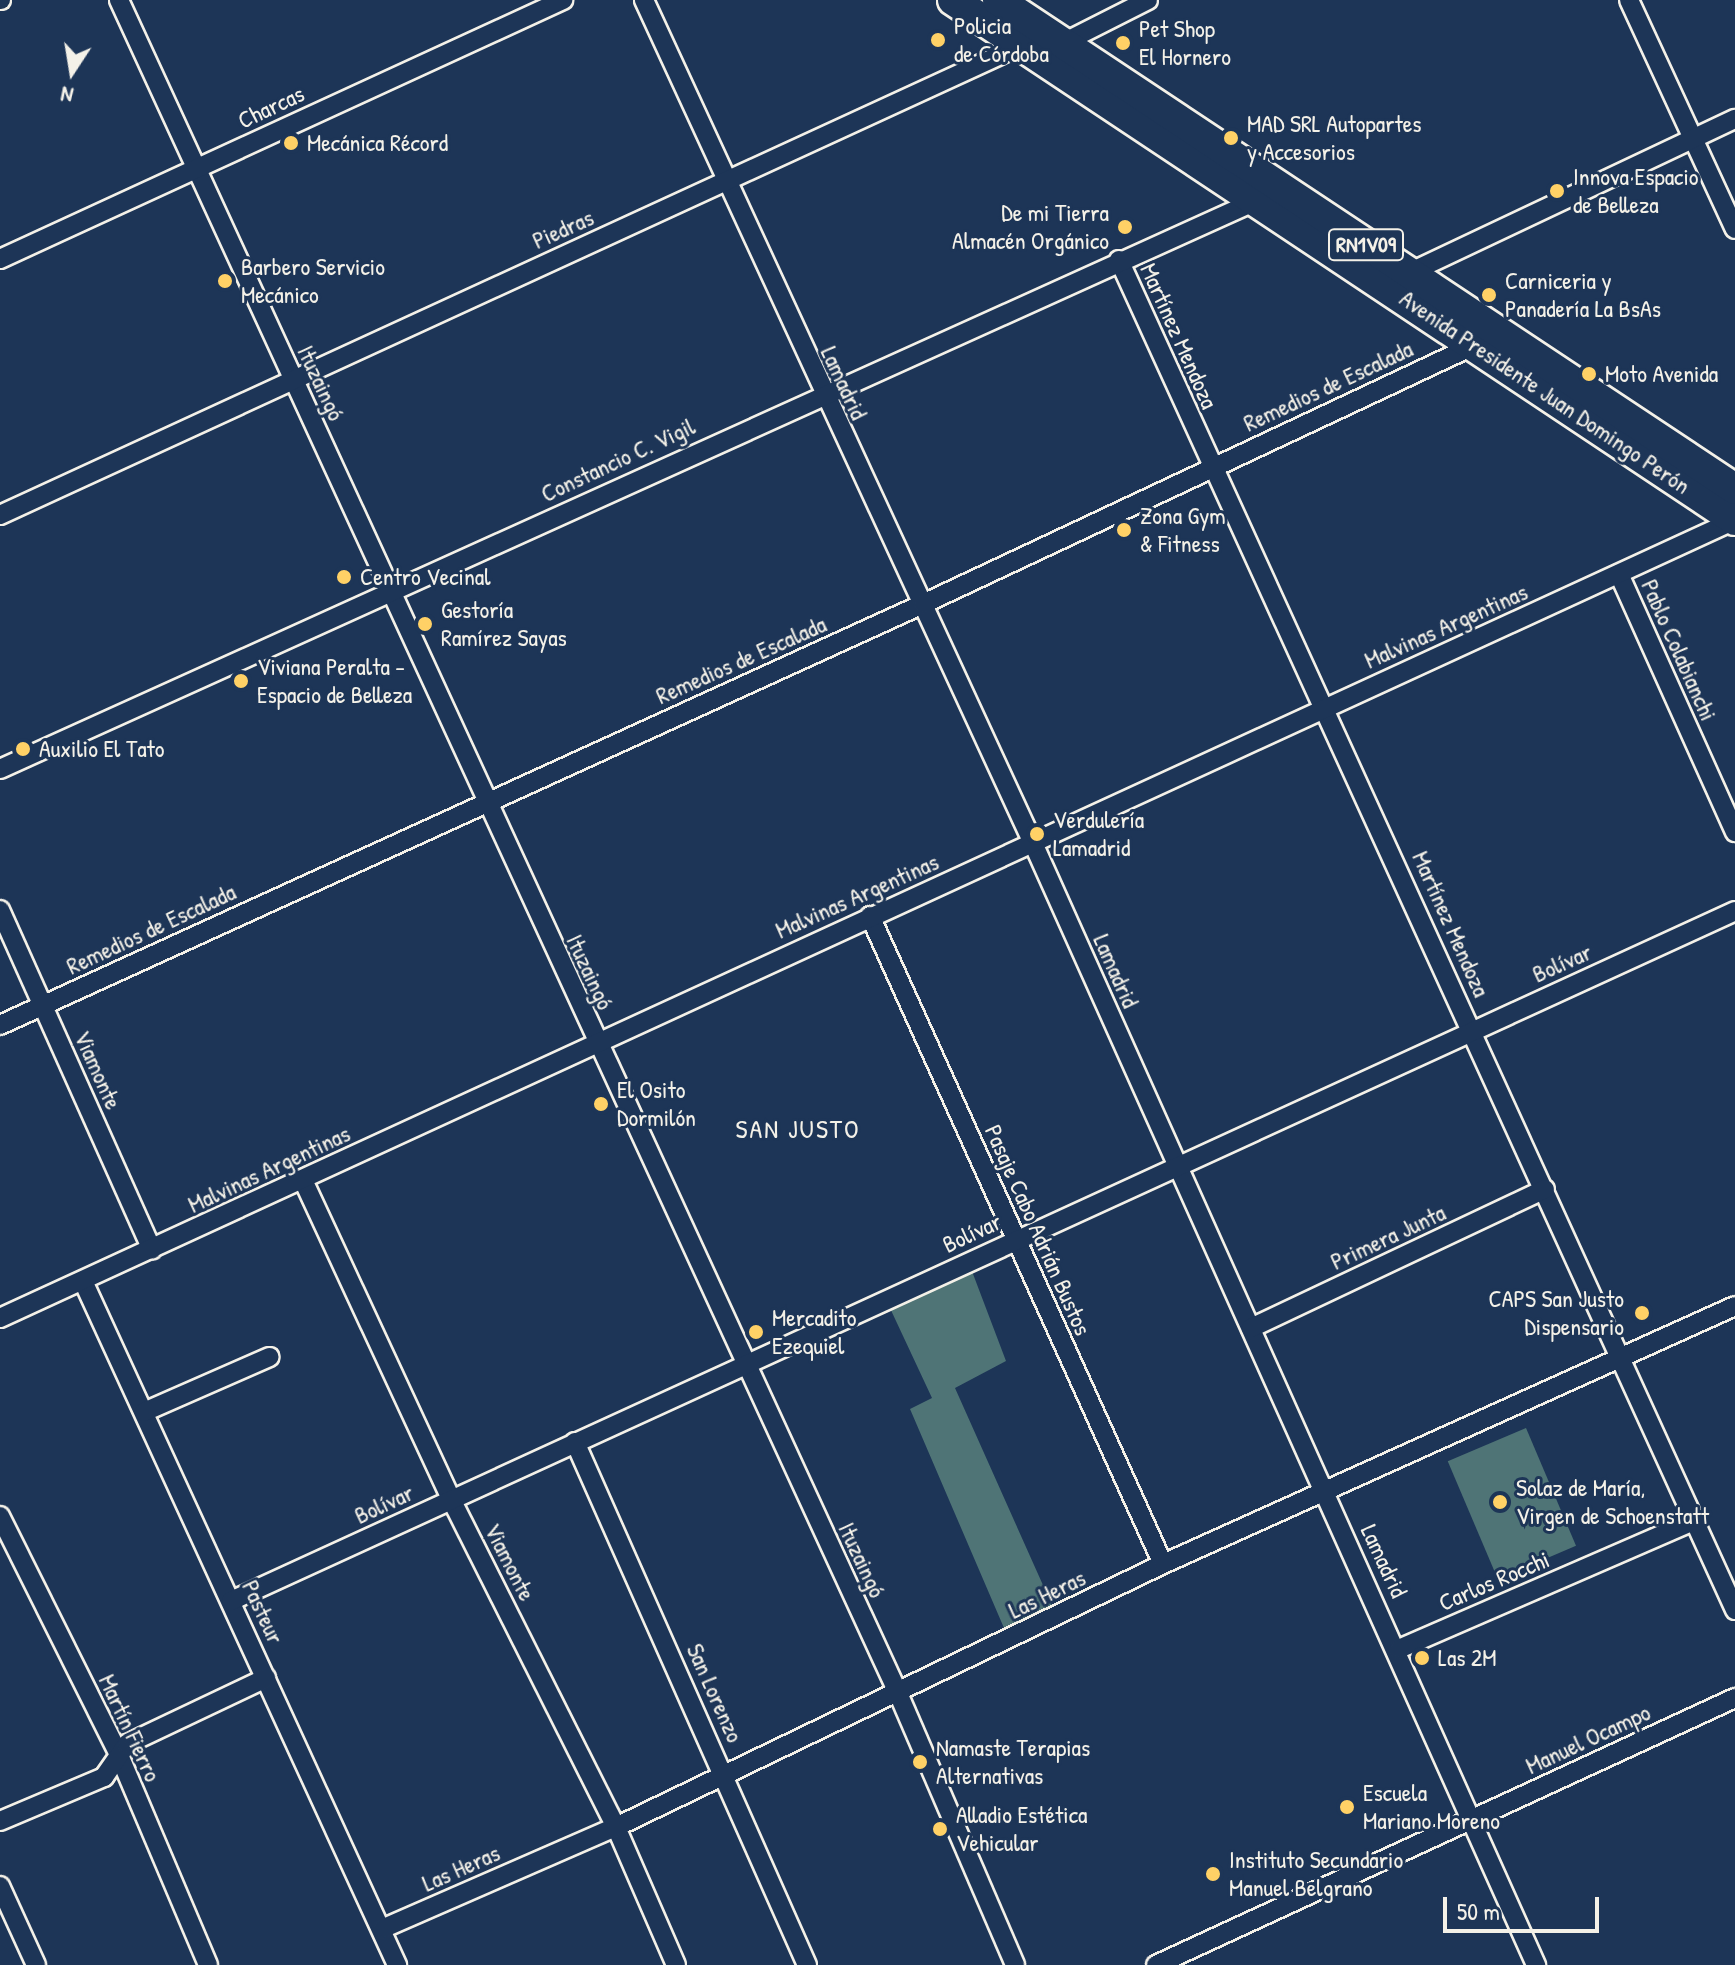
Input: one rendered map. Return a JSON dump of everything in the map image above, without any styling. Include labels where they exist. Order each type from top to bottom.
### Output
[{"type":"main road","name":"Avenida Presidente Juan Domingo Perón","points":[[953,0],[1258,200],[1735,489]]},
{"type":"main road","name":"Avenida Presidente Juan Domingo Perón","points":[[998,0],[1409,273],[1487,339],[1735,520]]},
{"type":"street","name":"Ituzaingó","points":[[119,0],[596,1043],[898,1693],[1015,1965]]},
{"type":"street","name":"Charcas","points":[[0,259],[563,0]]},
{"type":"street","name":"Lamadrid","points":[[644,0],[822,394],[1033,843],[1176,1166],[1399,1649],[1469,1820],[1536,1965]]},
{"type":"street","name":"Piedras","points":[[0,515],[292,377],[725,182],[1022,43],[1065,42],[1148,0]]},
{"type":"street","points":[[1629,0],[1735,229]]},
{"type":"street","points":[[1409,273],[1735,119]]},
{"type":"street","name":"Constancio C. Vigil","points":[[0,769],[822,394],[1258,200]]},
{"type":"street","name":"Martínez Mendoza","points":[[1119,260],[1735,1610]]},
{"type":"street","name":"Remedios de Escalada","points":[[0,1025],[923,604],[1211,466],[1487,339]]},
{"type":"street","name":"Malvinas Argentinas","points":[[0,1318],[1735,520]]},
{"type":"street","name":"Pablo Colabianchi","points":[[1619,574],[1735,832]]},
{"type":"street","name":"Viamonte","points":[[0,910],[152,1250]]},
{"type":"street","name":"Bolívar","points":[[231,1601],[1735,911]]},
{"type":"street","name":"Pasaje Cabo Adrián Bustos","points":[[870,916],[1163,1564]]},
{"type":"street","name":"Viamonte","points":[[303,1180],[451,1499],[616,1827],[676,1965]]},
{"type":"street","name":"Primera Junta","points":[[1251,1328],[1545,1189]]},
{"type":"street","name":"Pasteur","points":[[83,1281],[397,1965]]},
{"type":"street","name":"Las Heras","points":[[382,1929],[616,1827],[1163,1564],[1735,1306]]},
{"type":"street","points":[[144,1412],[269,1357]]},
{"type":"street","name":"San Lorenzo","points":[[575,1442],[807,1965]]},
{"type":"street","name":"Martín Fierro","points":[[0,1516],[119,1755],[208,1965]]},
{"type":"street","name":"Carlos Rocchi","points":[[1399,1649],[1696,1520]]},
{"type":"street","points":[[0,1821],[104,1777],[127,1744],[266,1678]]},
{"type":"street","name":"Manuel Ocampo","points":[[1156,1965],[1735,1698]]},
{"type":"street","points":[[0,1886],[36,1965]]},
{"type":"green space","points":[[970,1266],[1006,1361],[955,1388],[1055,1612],[1007,1635],[910,1409],[932,1398],[889,1306]]},
{"type":"green space","points":[[1526,1428],[1576,1546],[1498,1579],[1448,1461]]},
{"type":"place","name":"Policia de Córdoba","points":[[938,40]]},
{"type":"place","name":"Pet Shop El Hornero","points":[[1123,43]]},
{"type":"place","name":"MAD SRL Autopartes y Accesorios","points":[[1231,138]]},
{"type":"place","name":"Mecánica Récord","points":[[291,143]]},
{"type":"place","name":"Innova Espacio de Belleza","points":[[1557,191]]},
{"type":"place","name":"De mi Tierra Almacén Orgánico","points":[[1125,227]]},
{"type":"place","name":"Barbero Servicio Mecánico","points":[[225,281]]},
{"type":"place","name":"Carniceria y Panadería La BsAs","points":[[1489,295]]},
{"type":"place","name":"Moto Avenida","points":[[1589,374]]},
{"type":"place","name":"Zona Gym & Fitness","points":[[1124,530]]},
{"type":"place","name":"Centro Vecinal","points":[[344,577]]},
{"type":"place","name":"Gestoría Ramírez Sayas","points":[[425,624]]},
{"type":"place","name":"Viviana Peralta - Espacio de Belleza","points":[[241,681]]},
{"type":"place","name":"Auxilio El Tato","points":[[23,749]]},
{"type":"place","name":"Verdulería Lamadrid","points":[[1037,834]]},
{"type":"place","name":"El Osito Dormilón","points":[[601,1104]]},
{"type":"place","name":"CAPS San Justo Dispensario","points":[[1642,1313]]},
{"type":"place","name":"Mercadito Ezequiel","points":[[756,1332]]},
{"type":"place","name":"Solaz de María, Virgen de Schoenstatt","points":[[1500,1502]]},
{"type":"place","name":"Las 2M","points":[[1422,1658]]},
{"type":"place","name":"Namaste Terapias Alternativas","points":[[920,1762]]},
{"type":"place","name":"Escuela Mariano Moreno","points":[[1347,1807]]},
{"type":"place","name":"Alladio Estética Vehicular","points":[[940,1829]]},
{"type":"place","name":"Instituto Secundario Manuel Belgrano","points":[[1213,1874]]},
{"type":"district","name":"SAN JUSTO","points":[[798,1129]]}]
